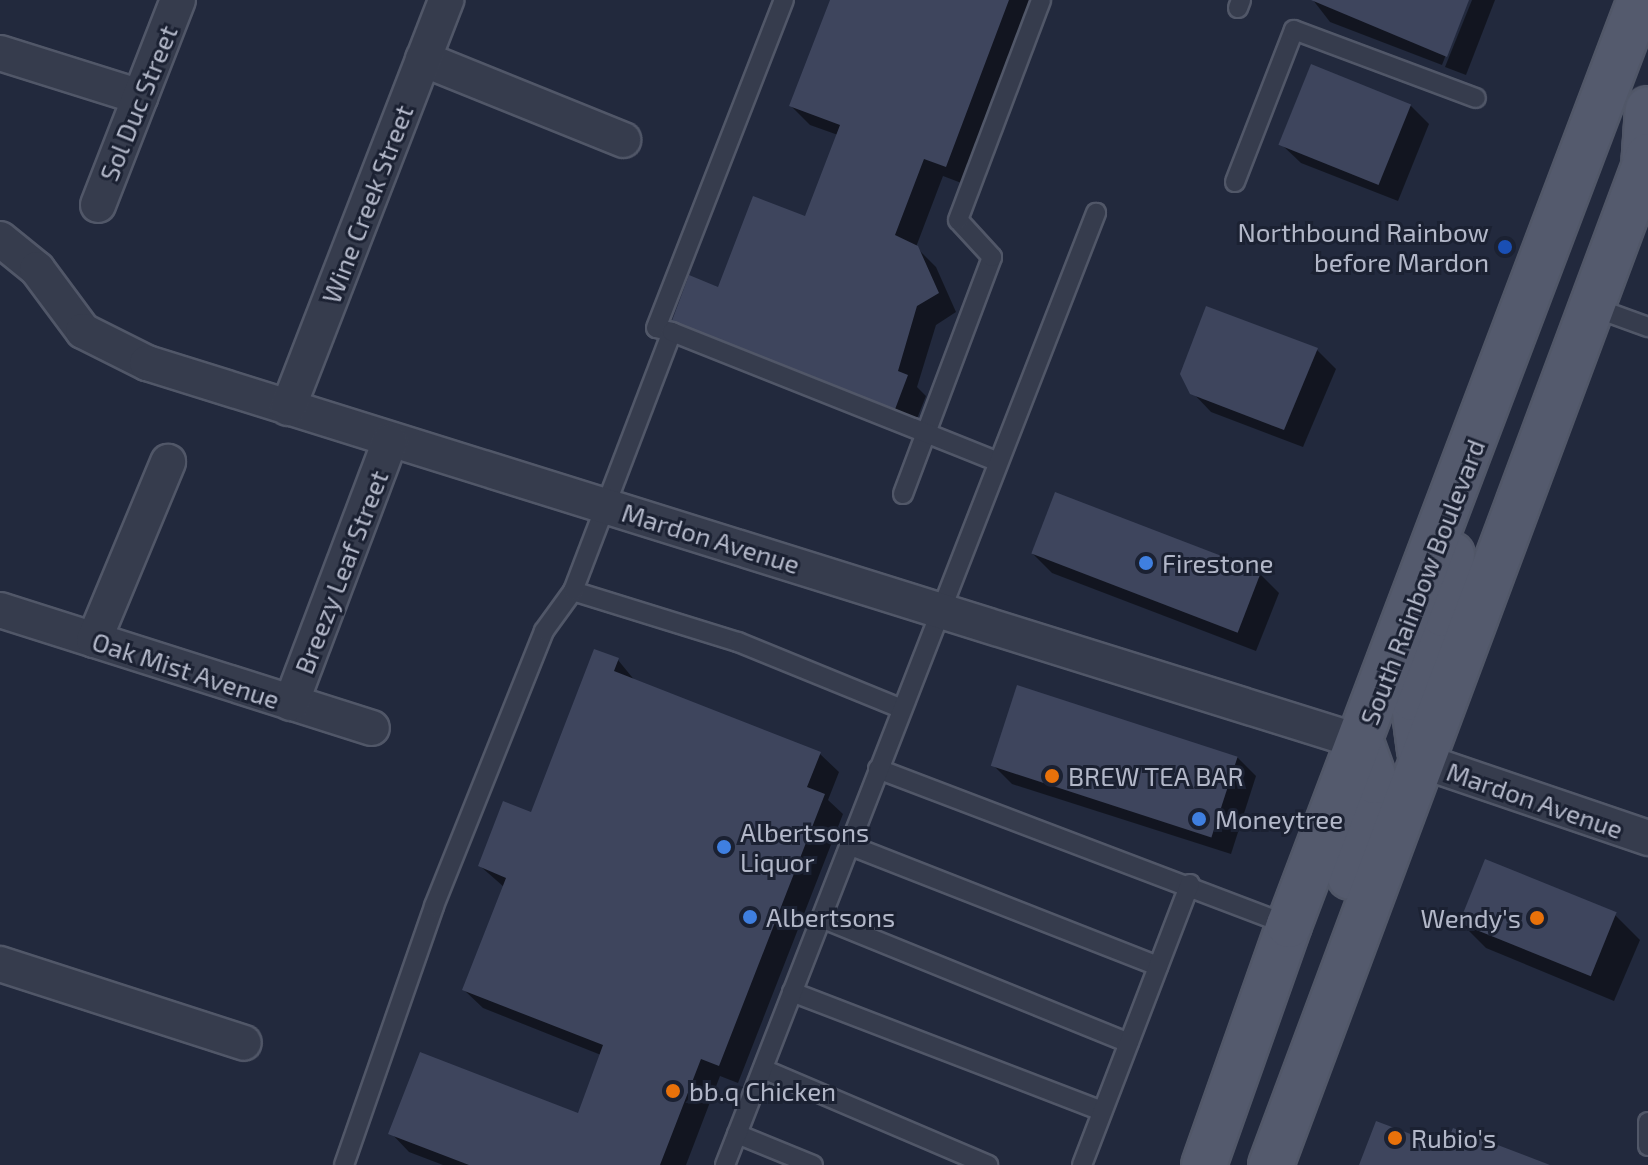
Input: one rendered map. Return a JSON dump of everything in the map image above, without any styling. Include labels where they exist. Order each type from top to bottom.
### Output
[{"type":"main road","name":"South Rainbow Boulevard","points":[[1204,1165],[1289,925],[1463,477],[1640,0]]},
{"type":"main road","points":[[1271,1165],[1646,162],[1648,109]]},
{"type":"main road","points":[[1422,761],[1411,713],[1413,698],[1443,614],[1463,477]]},
{"type":"main road","points":[[1326,1013],[1337,920],[1375,781],[1361,742]]},
{"type":"street","name":"Sol Duc Street","points":[[98,205],[178,0]]},
{"type":"street","name":"Wine Creek Street","points":[[288,408],[446,0]]},
{"type":"street","points":[[0,53],[140,97]]},
{"type":"street","points":[[423,59],[623,140]]},
{"type":"street","name":"Mardon Avenue","points":[[0,239],[37,269],[70,317],[110,349],[390,441],[942,608],[1361,742]]},
{"type":"street","name":"Breezy Leaf Street","points":[[291,703],[390,441]]},
{"type":"street","points":[[94,640],[168,462]]},
{"type":"street","name":"Oak Mist Avenue","points":[[0,610],[372,728]]},
{"type":"street","name":"Mardon Avenue","points":[[1422,761],[1648,838]]},
{"type":"street","points":[[0,964],[244,1043]]},
{"type":"lane","points":[[784,0],[656,328],[998,462]]},
{"type":"lane","points":[[903,494],[992,257],[958,220],[1041,0]]},
{"type":"lane","points":[[1235,182],[1294,30],[1476,98]]},
{"type":"lane","points":[[725,1165],[1096,213]]},
{"type":"lane","points":[[1593,307],[1648,327]]},
{"type":"lane","points":[[344,1165],[439,891],[544,631],[573,591],[672,332]]},
{"type":"lane","points":[[573,591],[738,642],[902,709]]},
{"type":"lane","points":[[878,769],[1190,884],[1289,925]]},
{"type":"lane","points":[[849,845],[1158,966]]},
{"type":"lane","points":[[1082,1165],[1190,884]]},
{"type":"lane","points":[[821,918],[1129,1043]]},
{"type":"lane","points":[[792,992],[1102,1111]]},
{"type":"lane","points":[[763,1069],[988,1165]]},
{"type":"lane","points":[[1648,1122],[1648,1146]]},
{"type":"lane","points":[[737,1134],[813,1165]]},
{"type":"building","points":[[830,0],[1009,0],[946,167],[924,159],[895,235],[918,246],[939,293],[917,306],[898,371],[908,375],[894,412],[670,326],[689,275],[718,287],[753,196],[805,216],[840,125],[789,106]]},
{"type":"building","points":[[1311,0],[1469,0],[1447,57]]},
{"type":"building","points":[[1311,64],[1411,104],[1379,185],[1278,145]]},
{"type":"building","points":[[1206,306],[1318,348],[1284,430],[1190,394],[1180,374]]},
{"type":"building","name":"Firestone","points":[[1055,492],[1261,571],[1238,633],[1031,554]]},
{"type":"building","points":[[594,649],[619,658],[614,671],[821,752],[807,787],[825,794],[719,1066],[701,1059],[660,1165],[469,1165],[388,1134],[420,1052],[578,1113],[603,1045],[462,990],[506,878],[478,866],[503,801],[531,812]]},
{"type":"building","points":[[1017,685],[1238,757],[1211,838],[991,766]]},
{"type":"building","name":"Wendy's","points":[[1485,859],[1617,912],[1591,976],[1459,923]]},
{"type":"building","name":"Rubio's","points":[[1376,1121],[1445,1147],[1453,1128],[1550,1165],[1359,1165]]},
{"type":"place","name":"Northbound Rainbow before Mardon","points":[[1505,247]]},
{"type":"place","name":"Firestone","points":[[1146,563]]},
{"type":"place","name":"BREW TEA BAR","points":[[1052,776]]},
{"type":"place","name":"Moneytree","points":[[1199,819]]},
{"type":"place","name":"Albertsons Liquor","points":[[724,847]]},
{"type":"place","name":"Albertsons","points":[[750,917]]},
{"type":"place","name":"Wendy's","points":[[1537,918]]},
{"type":"place","name":"bb.q Chicken","points":[[673,1091]]},
{"type":"place","name":"Rubio's","points":[[1395,1138]]}]
